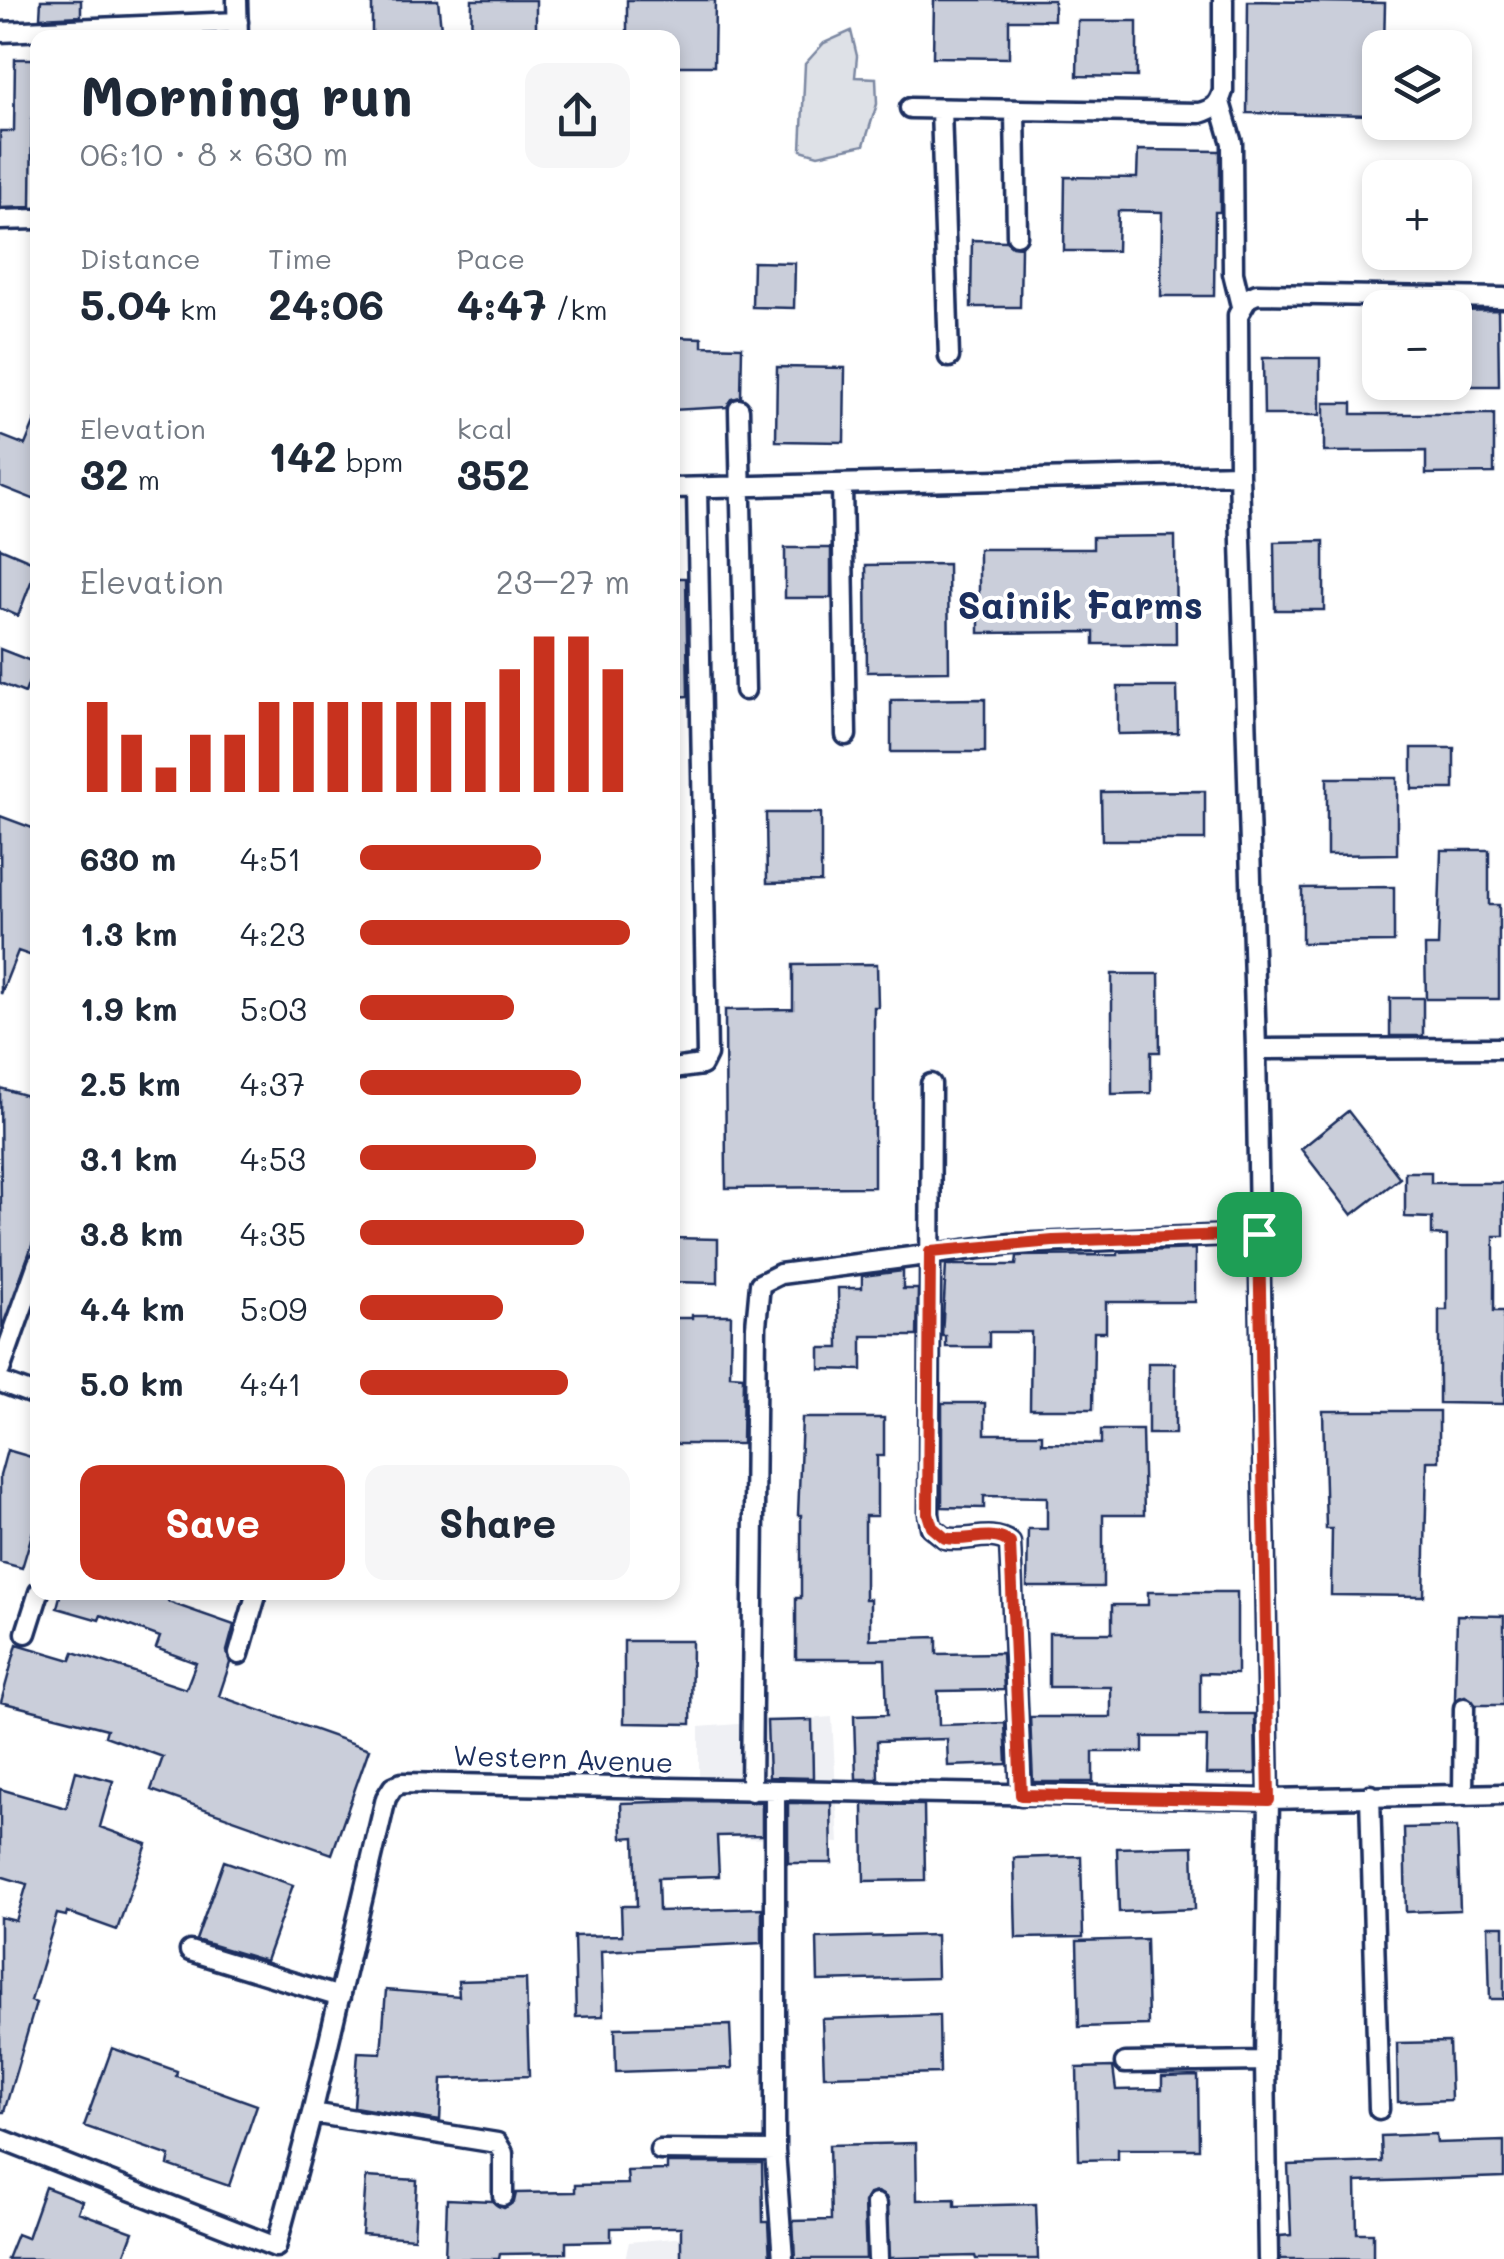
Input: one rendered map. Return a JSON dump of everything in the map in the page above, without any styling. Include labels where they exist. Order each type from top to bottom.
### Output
[{"type":"street","points":[[237,0],[238,30]]},
{"type":"street","points":[[1224,0],[1220,102],[1232,143],[1234,273],[1241,306],[1239,474],[1256,1049],[1269,1800],[1265,2061],[1268,2259]]},
{"type":"street","points":[[0,32],[30,32]]},
{"type":"street","points":[[910,108],[1200,113],[1212,110],[1220,102]]},
{"type":"street","points":[[941,109],[949,357]]},
{"type":"street","points":[[1015,110],[1018,235]]},
{"type":"street","points":[[0,220],[30,218]]},
{"type":"street","points":[[1241,306],[1257,294],[1504,298]]},
{"type":"street","points":[[740,409],[745,690]]},
{"type":"street","points":[[680,488],[1239,474]]},
{"type":"street","points":[[842,484],[846,735]]},
{"type":"street","points":[[680,1067],[702,1065],[707,1055],[697,488]]},
{"type":"street","points":[[1256,1049],[1504,1048]]},
{"type":"street","points":[[931,1084],[928,1514],[932,1527],[945,1538],[993,1536],[1010,1543],[1021,1795]]},
{"type":"street","points":[[750,1791],[756,1326],[760,1284],[780,1274],[930,1252],[1053,1241],[1259,1234]]},
{"type":"street","points":[[0,1370],[30,1286]]},
{"type":"street","points":[[0,1382],[30,1393]]},
{"type":"street","points":[[26,1633],[36,1600]]},
{"type":"street","points":[[240,1654],[254,1600]]},
{"type":"street","points":[[1462,1794],[1464,1708]]},
{"type":"street","name":"Western Avenue","points":[[0,2140],[274,2253],[312,2113],[386,1798],[393,1788],[414,1781],[1269,1800],[1504,1794]]},
{"type":"street","points":[[775,1791],[775,2151],[784,2259]]},
{"type":"street","points":[[1370,1795],[1379,2110]]},
{"type":"street","points":[[190,1951],[340,1997]]},
{"type":"street","points":[[1124,2063],[1265,2061]]},
{"type":"street","points":[[312,2113],[497,2143],[504,2153],[504,2196]]},
{"type":"street","points":[[660,2150],[775,2151]]},
{"type":"street","points":[[876,2204],[878,2259]]},
{"type":"shaded area","points":[[851,31],[857,56],[855,77],[876,78],[877,104],[864,145],[818,155],[801,150],[805,64],[824,43]]},
{"type":"shaded area","points":[[832,1717],[839,1843],[699,1836],[699,1727]]},
{"type":"shaded area","points":[[774,2229],[774,2259],[625,2259],[629,2242]]},
{"type":"building","points":[[41,0],[81,0],[81,16],[40,18]]},
{"type":"building","points":[[372,0],[438,0],[441,30],[372,30]]},
{"type":"building","points":[[472,0],[536,0],[536,30],[471,30]]},
{"type":"building","points":[[627,0],[715,0],[714,66],[680,66],[680,30],[627,30]]},
{"type":"building","points":[[934,0],[1054,0],[1054,20],[1009,20],[1009,58],[933,57]]},
{"type":"building","points":[[1248,1],[1385,3],[1384,30],[1362,30],[1362,115],[1247,113]]},
{"type":"building","points":[[1078,21],[1137,21],[1137,77],[1077,76]]},
{"type":"building","points":[[15,59],[30,59],[30,207],[0,208],[0,131],[14,131]]},
{"type":"building","points":[[1138,150],[1220,151],[1214,296],[1161,296],[1162,212],[1118,211],[1117,251],[1064,251],[1065,177],[1137,178]]},
{"type":"building","points":[[972,240],[1006,241],[1021,247],[1020,307],[971,307]]},
{"type":"building","points":[[753,262],[795,263],[794,308],[752,307]]},
{"type":"building","points":[[1498,310],[1499,386],[1472,386],[1472,311]]},
{"type":"building","points":[[680,337],[702,338],[702,346],[742,347],[741,397],[732,399],[727,407],[680,410]]},
{"type":"building","points":[[1263,358],[1320,358],[1320,415],[1264,415]]},
{"type":"building","points":[[777,367],[845,368],[844,442],[776,441]]},
{"type":"building","points":[[1324,403],[1352,403],[1352,414],[1494,414],[1494,473],[1426,474],[1426,451],[1324,452]]},
{"type":"building","points":[[30,433],[30,498],[0,486],[0,435],[25,445]]},
{"type":"building","points":[[1175,536],[1176,644],[1094,644],[1094,632],[979,633],[979,549],[1093,549],[1093,537]]},
{"type":"building","points":[[1324,541],[1324,610],[1275,610],[1274,542]]},
{"type":"building","points":[[0,548],[30,561],[30,585],[18,616],[0,608]]},
{"type":"building","points":[[785,548],[831,548],[831,598],[785,598]]},
{"type":"building","points":[[948,564],[949,671],[867,672],[866,565]]},
{"type":"building","points":[[680,578],[686,578],[688,696],[680,696]]},
{"type":"building","points":[[0,649],[30,661],[25,693],[0,683]]},
{"type":"building","points":[[1118,687],[1177,687],[1178,733],[1118,734]]},
{"type":"building","points":[[985,699],[985,752],[891,752],[891,700]]},
{"type":"building","points":[[1412,748],[1454,748],[1454,789],[1412,789]]},
{"type":"building","points":[[1327,778],[1397,778],[1397,854],[1327,855]]},
{"type":"building","points":[[1205,791],[1205,840],[1102,840],[1101,792]]},
{"type":"building","points":[[766,813],[821,813],[821,882],[767,883]]},
{"type":"building","points":[[0,816],[30,827],[30,955],[18,951],[1,994]]},
{"type":"building","points":[[1441,850],[1489,850],[1489,905],[1499,905],[1499,999],[1426,999],[1425,946],[1438,946]]},
{"type":"building","points":[[1394,887],[1394,942],[1302,943],[1302,888]]},
{"type":"building","points":[[877,964],[874,1187],[726,1188],[725,1010],[793,1009],[793,965]]},
{"type":"building","points":[[1112,974],[1159,974],[1160,1052],[1151,1052],[1151,1093],[1112,1094]]},
{"type":"building","points":[[1390,998],[1423,998],[1423,1036],[1390,1036]]},
{"type":"building","points":[[0,1088],[30,1097],[30,1251],[2,1328]]},
{"type":"building","points":[[1348,1111],[1400,1178],[1352,1215],[1301,1149]]},
{"type":"building","points":[[1405,1172],[1431,1172],[1431,1183],[1504,1183],[1504,1236],[1494,1236],[1494,1311],[1504,1311],[1504,1404],[1439,1403],[1439,1310],[1447,1310],[1447,1236],[1432,1235],[1432,1218],[1405,1217]]},
{"type":"building","points":[[680,1238],[718,1239],[718,1283],[680,1282]]},
{"type":"building","points":[[1195,1249],[1195,1302],[1106,1302],[1106,1332],[1094,1332],[1093,1409],[1030,1409],[1031,1332],[989,1332],[989,1347],[946,1347],[946,1336],[942,1336],[946,1265],[1016,1265],[1017,1256]]},
{"type":"building","points":[[903,1271],[903,1289],[918,1289],[917,1336],[862,1336],[862,1370],[820,1369],[820,1348],[839,1348],[838,1288],[862,1288],[862,1276]]},
{"type":"building","points":[[731,1315],[730,1375],[743,1376],[742,1444],[680,1444],[680,1318]]},
{"type":"building","points":[[1148,1363],[1175,1363],[1175,1434],[1148,1434]]},
{"type":"building","points":[[942,1403],[985,1403],[985,1434],[1042,1434],[1042,1443],[1101,1444],[1101,1430],[1142,1430],[1144,1515],[1103,1515],[1103,1587],[1027,1587],[1028,1529],[1047,1529],[1047,1497],[984,1496],[984,1508],[942,1507]]},
{"type":"building","points":[[1323,1411],[1439,1411],[1439,1461],[1427,1461],[1424,1596],[1331,1595],[1332,1529],[1326,1529]]},
{"type":"building","points":[[802,1418],[884,1418],[884,1456],[877,1456],[877,1516],[865,1516],[865,1599],[870,1599],[870,1639],[937,1637],[937,1654],[1002,1653],[1004,1690],[938,1691],[939,1725],[1005,1723],[1007,1764],[948,1766],[947,1739],[877,1741],[878,1779],[856,1779],[854,1716],[887,1715],[885,1659],[796,1659],[796,1598],[801,1598],[798,1515]]},
{"type":"building","points":[[7,1450],[30,1457],[30,1541],[22,1568],[0,1562],[0,1476]]},
{"type":"building","points":[[1148,1592],[1237,1592],[1237,1674],[1200,1673],[1200,1714],[1255,1714],[1256,1774],[1206,1774],[1207,1737],[1143,1737],[1143,1752],[1093,1752],[1093,1782],[1033,1782],[1030,1717],[1111,1717],[1111,1687],[1049,1687],[1049,1633],[1112,1633],[1112,1605],[1148,1605]]},
{"type":"building","points":[[59,1600],[169,1600],[234,1625],[227,1651],[230,1663],[219,1696],[369,1749],[332,1854],[151,1790],[163,1757],[105,1736],[107,1729],[1,1702],[17,1644],[71,1660],[74,1652],[186,1689],[196,1663],[156,1648],[160,1637],[101,1615],[99,1620],[57,1608]]},
{"type":"building","points":[[1457,1615],[1504,1616],[1504,1705],[1476,1705],[1465,1696],[1455,1700]]},
{"type":"building","points":[[624,1641],[692,1641],[691,1724],[624,1723]]},
{"type":"building","points":[[812,1720],[813,1778],[769,1777],[767,1721]]},
{"type":"building","points":[[76,1771],[113,1781],[100,1827],[147,1844],[117,1930],[67,1912],[66,1916],[57,1914],[31,2001],[36,2003],[4,2112],[0,2112],[0,1917],[16,1921],[27,1884],[0,1876],[0,1789],[66,1808]]},
{"type":"building","points":[[762,1802],[762,1835],[717,1836],[719,1876],[658,1878],[659,1911],[762,1908],[762,1943],[601,1951],[603,2016],[576,2017],[574,1936],[622,1935],[621,1906],[637,1906],[635,1837],[622,1838],[621,1803]]},
{"type":"building","points":[[788,1803],[831,1803],[832,1863],[788,1863]]},
{"type":"building","points":[[863,1804],[924,1805],[925,1880],[864,1881]]},
{"type":"building","points":[[1457,1827],[1460,1910],[1406,1912],[1404,1828]]},
{"type":"building","points":[[1193,1846],[1195,1909],[1119,1912],[1117,1848]]},
{"type":"building","points":[[1081,1856],[1083,1937],[1016,1938],[1014,1858]]},
{"type":"building","points":[[224,1861],[293,1885],[266,1961],[196,1940]]},
{"type":"building","points":[[1488,1926],[1504,1926],[1504,1999],[1490,1999]]},
{"type":"building","points":[[936,1935],[937,1978],[818,1981],[817,1938]]},
{"type":"building","points":[[1146,1939],[1148,2025],[1079,2027],[1077,1941]]},
{"type":"building","points":[[526,1979],[529,2076],[442,2079],[440,2121],[354,2107],[358,2052],[381,2053],[386,1990],[459,1996],[458,1981]]},
{"type":"building","points":[[939,2015],[940,2073],[824,2076],[822,2019]]},
{"type":"building","points":[[730,2025],[732,2068],[616,2072],[615,2028]]},
{"type":"building","points":[[1449,2042],[1451,2100],[1398,2102],[1397,2043]]},
{"type":"building","points":[[112,2048],[257,2105],[229,2186],[168,2165],[170,2156],[84,2126]]},
{"type":"building","points":[[1113,2067],[1116,2090],[1162,2089],[1162,2077],[1198,2076],[1199,2149],[1118,2149],[1118,2159],[1079,2160],[1077,2068]]},
{"type":"building","points":[[1436,2134],[1437,2143],[1504,2141],[1504,2177],[1356,2182],[1357,2233],[1373,2233],[1373,2259],[1280,2259],[1280,2236],[1291,2235],[1288,2165],[1382,2162],[1381,2136]]},
{"type":"building","points":[[916,2143],[917,2200],[955,2199],[955,2206],[1036,2204],[1038,2259],[890,2258],[888,2203],[877,2192],[869,2194],[864,2203],[866,2259],[795,2259],[793,2221],[831,2220],[829,2145]]},
{"type":"building","points":[[667,2163],[762,2163],[763,2222],[768,2222],[770,2259],[681,2259],[681,2227],[669,2227],[611,2228],[611,2241],[566,2242],[566,2253],[445,2259],[447,2199],[492,2201],[504,2208],[514,2202],[516,2193],[575,2192],[575,2185],[628,2184],[627,2171],[667,2170]]},
{"type":"building","points":[[366,2177],[417,2180],[414,2238],[362,2234]]},
{"type":"building","points":[[45,2187],[82,2201],[78,2212],[133,2232],[123,2259],[7,2259],[17,2234],[27,2238]]},
{"type":"district","name":"Sainik Farms","points":[[1080,604]]},
{"type":"route","points":[[1259,1234],[1269,1800],[1021,1795],[1010,1543],[993,1536],[945,1538],[937,1535],[928,1514],[930,1252],[1053,1241],[1259,1234]]}]
